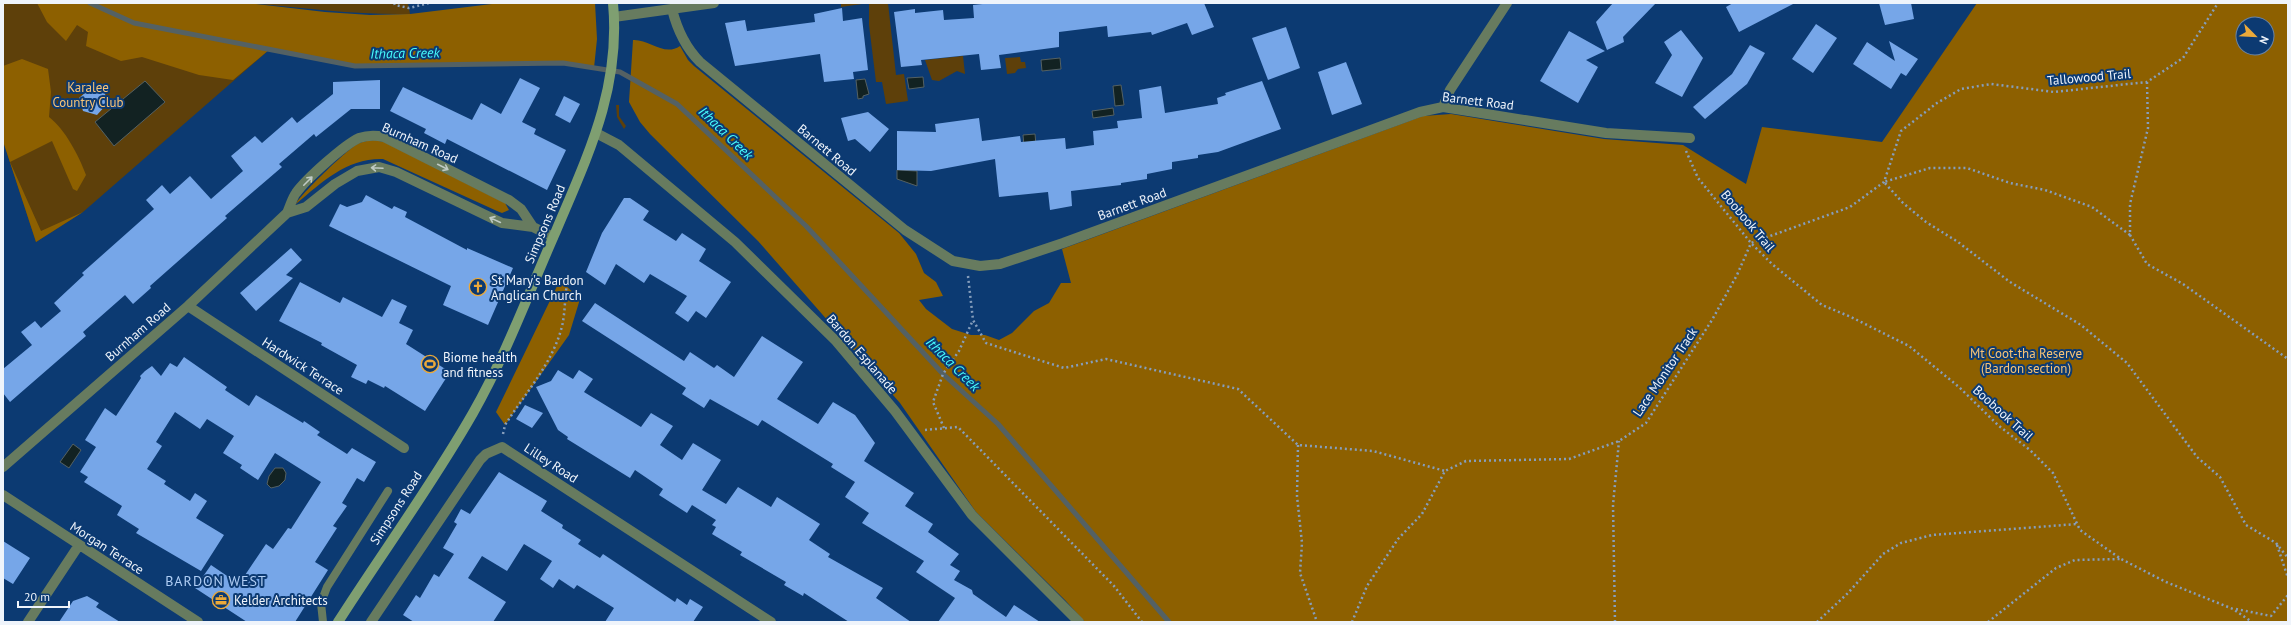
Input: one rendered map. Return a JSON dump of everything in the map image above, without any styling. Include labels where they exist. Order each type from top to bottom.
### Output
[{"type":"main road","name":"Simpsons Road","points":[[338,622],[472,414],[509,340],[596,133],[610,85],[614,52],[613,3]]},
{"type":"street","points":[[614,16],[714,3]]},
{"type":"street","points":[[1443,107],[1450,90],[1507,3]]},
{"type":"street","name":"Barnett Road","points":[[672,9],[679,31],[690,50],[700,62],[905,230],[953,261],[980,266],[1000,264],[1063,243],[1420,112],[1443,107],[1606,133],[1685,138]]},
{"type":"street","name":"Bardon Esplanade","points":[[596,133],[620,146],[735,242],[836,340],[912,434],[972,514],[1079,622]]},
{"type":"street","name":"Burnham Road","points":[[3,467],[188,306],[287,213],[295,193],[345,147],[359,138],[373,135],[390,140],[509,200],[521,210],[533,228]]},
{"type":"street","name":"Burnham Road","points":[[287,213],[306,207],[335,184],[357,171],[379,167],[396,172],[506,224],[533,228],[553,237]]},
{"type":"street","name":"Hardwick Terrace","points":[[188,306],[404,448]]},
{"type":"street","points":[[371,622],[480,460],[486,454],[502,447]]},
{"type":"street","name":"Lilley Road","points":[[502,447],[771,622]]},
{"type":"street","name":"Morgan Terrace","points":[[3,495],[198,622]]},
{"type":"street","points":[[28,622],[79,545]]},
{"type":"lane","name":"Simpsons Road","points":[[323,622],[321,603],[327,587],[388,492]]},
{"type":"path","points":[[394,3],[395,5],[409,8],[429,3]]},
{"type":"path","name":"Tallowood Trail","points":[[1884,182],[1901,131],[1937,103],[1961,89],[1991,84],[2054,92],[2147,82],[2183,58],[2218,3]]},
{"type":"path","points":[[2130,235],[2130,204],[2148,128],[2147,82]]},
{"type":"path","name":"Boobook Trail","points":[[1685,138],[1698,178],[1751,243],[1772,264],[1822,305],[1851,317],[1908,346],[1959,387],[1999,426],[2030,450],[2053,473],[2080,530],[2122,559],[2166,582],[2233,609],[2252,622]]},
{"type":"path","points":[[1751,243],[1850,207],[1884,182],[1930,168],[1967,168],[2010,183],[2045,190],[2092,207],[2130,235],[2147,264],[2183,284],[2288,359]]},
{"type":"path","points":[[1884,182],[1903,203],[1926,222],[1958,242],[2010,282],[2081,325],[2127,364],[2197,457],[2220,477],[2246,525],[2276,543],[2288,558]]},
{"type":"path","name":"Lace Monitor Track","points":[[1445,471],[1466,461],[1569,459],[1620,441],[1646,423],[1712,320],[1738,275],[1751,243]]},
{"type":"path","points":[[966,263],[973,320],[986,343],[1064,368],[1106,359],[1238,389],[1298,446],[1373,451],[1445,471],[1422,514],[1398,539],[1367,586],[1352,622]]},
{"type":"path","points":[[502,447],[505,426],[555,348],[564,316],[564,294],[568,279]]},
{"type":"path","points":[[944,428],[933,402],[943,374],[959,351],[973,320]]},
{"type":"path","points":[[912,434],[930,429],[958,427],[1114,586],[1142,622]]},
{"type":"path","points":[[1615,622],[1616,586],[1613,505],[1620,441]]},
{"type":"path","points":[[1298,446],[1296,496],[1302,543],[1300,573],[1317,622]]},
{"type":"path","points":[[1817,622],[1848,593],[1883,554],[1901,543],[1932,535],[2076,524]]},
{"type":"path","points":[[2276,543],[2288,578]]},
{"type":"path","points":[[1988,622],[2056,568],[2076,560],[2122,559]]},
{"type":"path","points":[[2233,609],[2271,616],[2288,595]]},
{"type":"green space","name":"Karalee Country Club","points":[[3,3],[90,3],[270,49],[83,212],[36,242],[3,141]]},
{"type":"green space","points":[[37,3],[248,3],[325,12],[370,15],[410,14],[500,3],[595,3],[597,39],[594,68],[563,63],[355,66],[270,49],[233,80],[199,75],[142,57],[121,61],[86,46],[88,32],[77,25],[66,41],[47,22]]},
{"type":"green space","points":[[248,3],[408,3],[410,14],[349,12]]},
{"type":"green space","points":[[841,3],[869,3],[841,7]]},
{"type":"green space","points":[[869,3],[888,3],[896,75],[904,74],[908,101],[886,104],[882,82],[876,82],[869,25]]},
{"type":"green space","name":"Mt Coot-tha Reserve (Bardon section)","points":[[1977,3],[2288,3],[2288,622],[1085,622],[1065,600],[976,512],[900,403],[758,241],[650,134],[640,122],[629,102],[633,40],[639,40],[668,50],[680,46],[688,60],[694,66],[899,233],[916,254],[924,273],[936,282],[943,296],[919,300],[926,309],[952,329],[971,335],[985,335],[999,340],[1012,333],[1034,311],[1049,303],[1061,283],[1071,283],[1062,249],[1423,116],[1451,114],[1604,139],[1683,145],[1746,184],[1762,127],[1882,142]]},
{"type":"green space","points":[[963,56],[965,74],[957,71],[939,81],[932,80],[925,60]]},
{"type":"green space","points":[[1020,57],[1021,62],[1025,62],[1026,68],[1018,69],[1015,73],[1007,74],[1005,58]]},
{"type":"green space","points":[[22,59],[48,69],[51,92],[49,117],[61,128],[71,143],[86,175],[77,191],[73,189],[52,141],[10,162],[41,231],[83,212],[36,242],[3,141],[3,66]]},
{"type":"green space","points":[[616,105],[619,105],[619,116],[626,126],[624,129],[617,117]]},
{"type":"green space","points":[[374,140],[384,142],[505,203],[509,210],[502,213],[497,211],[383,159],[370,160],[347,167],[325,180],[296,204],[313,184],[355,145],[365,141]]},
{"type":"green space","points":[[560,280],[580,299],[569,335],[505,425],[496,412]]},
{"type":"shaded area","points":[[1060,58],[1061,69],[1042,71],[1041,60]]},
{"type":"shaded area","points":[[923,77],[924,87],[909,89],[907,78]]},
{"type":"shaded area","points":[[865,79],[869,94],[858,99],[856,80]]},
{"type":"shaded area","points":[[145,81],[165,102],[114,146],[95,122]]},
{"type":"shaded area","points":[[1121,85],[1124,105],[1115,106],[1113,86]]},
{"type":"shaded area","points":[[1113,108],[1114,115],[1093,118],[1092,111]]},
{"type":"shaded area","points":[[1035,134],[1037,156],[1025,157],[1023,135]]},
{"type":"shaded area","points":[[897,170],[917,171],[917,186],[897,179]]},
{"type":"shaded area","points":[[73,444],[81,450],[69,468],[60,462]]},
{"type":"shaded area","points":[[275,468],[283,468],[286,473],[285,480],[279,486],[271,488],[267,484],[269,476]]},
{"type":"building","points":[[992,3],[1204,3],[1214,27],[1192,35],[1187,23],[1152,35],[1151,32],[1108,37],[1107,26],[1059,32],[1059,47],[999,55],[1001,68],[981,70],[979,54],[921,60],[922,65],[901,67],[894,12],[915,9],[915,13],[943,10],[944,20],[974,18],[973,5]]},
{"type":"building","points":[[1613,3],[1656,3],[1623,37],[1624,42],[1607,50],[1596,22]]},
{"type":"building","points":[[1733,3],[1795,3],[1739,32],[1726,7]]},
{"type":"building","points":[[1879,3],[1911,3],[1914,19],[1885,25]]},
{"type":"building","points":[[842,8],[843,21],[862,18],[868,70],[853,72],[854,79],[824,82],[820,54],[735,66],[725,23],[745,20],[747,31],[815,22],[814,14]]},
{"type":"building","points":[[1816,24],[1837,38],[1813,73],[1792,59]]},
{"type":"building","points":[[1286,27],[1300,68],[1268,80],[1252,38]]},
{"type":"building","points":[[1681,30],[1703,58],[1682,97],[1655,83],[1672,55],[1664,42]]},
{"type":"building","points":[[1569,31],[1605,51],[1586,60],[1598,67],[1578,103],[1540,81]]},
{"type":"building","points":[[1889,41],[1918,59],[1906,76],[1901,73],[1891,89],[1853,64],[1867,42],[1895,61]]},
{"type":"building","points":[[1750,45],[1765,53],[1747,84],[1705,119],[1693,107],[1732,74]]},
{"type":"building","points":[[1346,62],[1362,104],[1332,115],[1318,72]]},
{"type":"building","points":[[520,78],[540,88],[522,122],[536,129],[534,134],[566,150],[547,190],[447,139],[445,144],[424,133],[426,129],[390,111],[403,87],[472,120],[481,103],[501,114]]},
{"type":"building","points":[[380,80],[380,109],[351,109],[316,137],[314,134],[279,164],[282,167],[225,216],[227,218],[150,286],[151,288],[133,304],[125,295],[83,332],[86,336],[10,402],[3,393],[3,369],[32,345],[21,332],[35,321],[41,328],[61,311],[54,303],[84,275],[82,273],[154,209],[146,200],[162,185],[170,194],[190,176],[211,199],[243,171],[231,156],[255,136],[262,143],[292,117],[297,123],[333,94],[333,82]]},
{"type":"building","points":[[1262,81],[1281,129],[1218,152],[1198,155],[1198,158],[1172,162],[1172,169],[1147,174],[1147,179],[1121,183],[1121,185],[1071,191],[1072,206],[1050,210],[1048,192],[999,197],[995,159],[931,171],[897,170],[897,131],[936,132],[935,124],[979,118],[982,141],[1020,136],[1021,142],[1065,138],[1066,149],[1094,145],[1093,131],[1118,128],[1117,121],[1142,118],[1139,90],[1161,86],[1165,113],[1218,104],[1217,98],[1226,95],[1225,93]]},
{"type":"building","points":[[92,87],[105,92],[106,105],[97,115],[83,111],[79,98]]},
{"type":"building","points":[[564,96],[580,104],[570,123],[555,115]]},
{"type":"building","points":[[868,112],[889,129],[870,152],[855,139],[848,141],[841,118]]},
{"type":"building","points":[[366,195],[392,209],[394,206],[407,212],[405,217],[467,250],[467,248],[513,268],[488,325],[443,305],[451,286],[329,226],[340,204],[347,207],[362,202]]},
{"type":"building","points":[[624,198],[630,198],[649,211],[643,220],[676,241],[682,233],[706,249],[699,261],[731,282],[706,318],[696,311],[688,322],[675,313],[687,296],[650,274],[644,283],[616,264],[605,285],[586,272],[602,233]]},
{"type":"building","points":[[291,248],[302,260],[286,275],[293,278],[256,311],[240,293]]},
{"type":"building","points":[[300,282],[340,303],[343,297],[382,317],[392,299],[407,306],[399,323],[413,330],[406,344],[450,372],[425,411],[385,386],[384,388],[368,380],[366,384],[351,377],[357,365],[321,345],[322,343],[279,321]]},
{"type":"building","points":[[595,303],[684,361],[690,352],[714,368],[717,365],[734,377],[762,336],[803,362],[777,399],[818,424],[833,402],[855,415],[875,443],[864,461],[914,493],[905,506],[933,524],[928,532],[959,554],[950,565],[960,571],[954,580],[972,590],[973,594],[1006,617],[1014,605],[1040,622],[938,622],[955,598],[916,572],[924,561],[862,523],[869,513],[845,497],[855,482],[831,467],[833,464],[762,420],[758,426],[710,399],[704,408],[682,394],[686,388],[582,321]]},
{"type":"building","points":[[184,357],[227,387],[225,390],[249,406],[256,395],[303,423],[304,421],[320,432],[317,435],[347,454],[352,448],[376,462],[364,482],[357,478],[342,503],[347,506],[333,526],[337,528],[315,562],[328,570],[295,622],[247,622],[195,588],[211,565],[239,584],[266,544],[273,549],[288,528],[291,529],[321,482],[275,453],[258,480],[240,468],[242,465],[223,453],[234,436],[207,419],[200,429],[175,412],[156,442],[162,446],[147,469],[166,481],[164,484],[190,501],[195,493],[207,501],[196,518],[224,535],[201,571],[136,533],[139,529],[117,515],[122,506],[84,482],[88,477],[80,472],[96,447],[85,440],[105,408],[116,416],[141,378],[140,376],[145,371],[152,366],[161,376],[170,363],[177,367]]},
{"type":"building","points":[[558,370],[573,379],[579,370],[593,379],[584,392],[641,427],[651,413],[673,426],[660,445],[682,460],[693,443],[721,460],[702,490],[726,504],[738,487],[771,507],[777,497],[820,524],[809,540],[830,554],[828,557],[883,588],[876,598],[911,622],[849,622],[804,593],[803,596],[784,585],[786,582],[740,555],[742,552],[712,534],[716,527],[712,525],[716,520],[692,505],[687,513],[659,495],[663,489],[635,470],[630,478],[567,439],[568,437],[558,430],[536,387],[551,381]]},
{"type":"building","points":[[525,405],[543,413],[532,428],[516,419]]},
{"type":"building","points":[[499,472],[547,501],[541,511],[563,525],[562,528],[581,540],[578,544],[600,558],[603,554],[675,602],[677,598],[687,605],[690,599],[703,607],[693,622],[605,622],[614,608],[577,585],[574,589],[559,579],[553,588],[540,579],[552,561],[524,544],[507,571],[482,556],[468,578],[506,602],[493,622],[414,622],[403,615],[416,595],[420,598],[434,574],[439,577],[454,554],[443,548],[457,524],[454,522],[461,509],[470,514]]},
{"type":"building","points":[[3,541],[30,558],[13,584],[3,578]]},
{"type":"building","points":[[87,596],[99,603],[96,607],[120,622],[59,622],[73,601]]},
{"type":"waterway","name":"Ithaca Creek","points":[[90,3],[134,23],[355,66],[563,63],[620,72],[677,104],[806,226],[943,374],[998,424],[1169,622]]},
{"type":"place","name":"St Mary's Bardon Anglican Church","points":[[478,287]]},
{"type":"place","name":"Biome health and fitness","points":[[430,364]]},
{"type":"place","name":"Kelder Architects","points":[[221,600]]},
{"type":"district","name":"BARDON WEST","points":[[216,581]]}]
